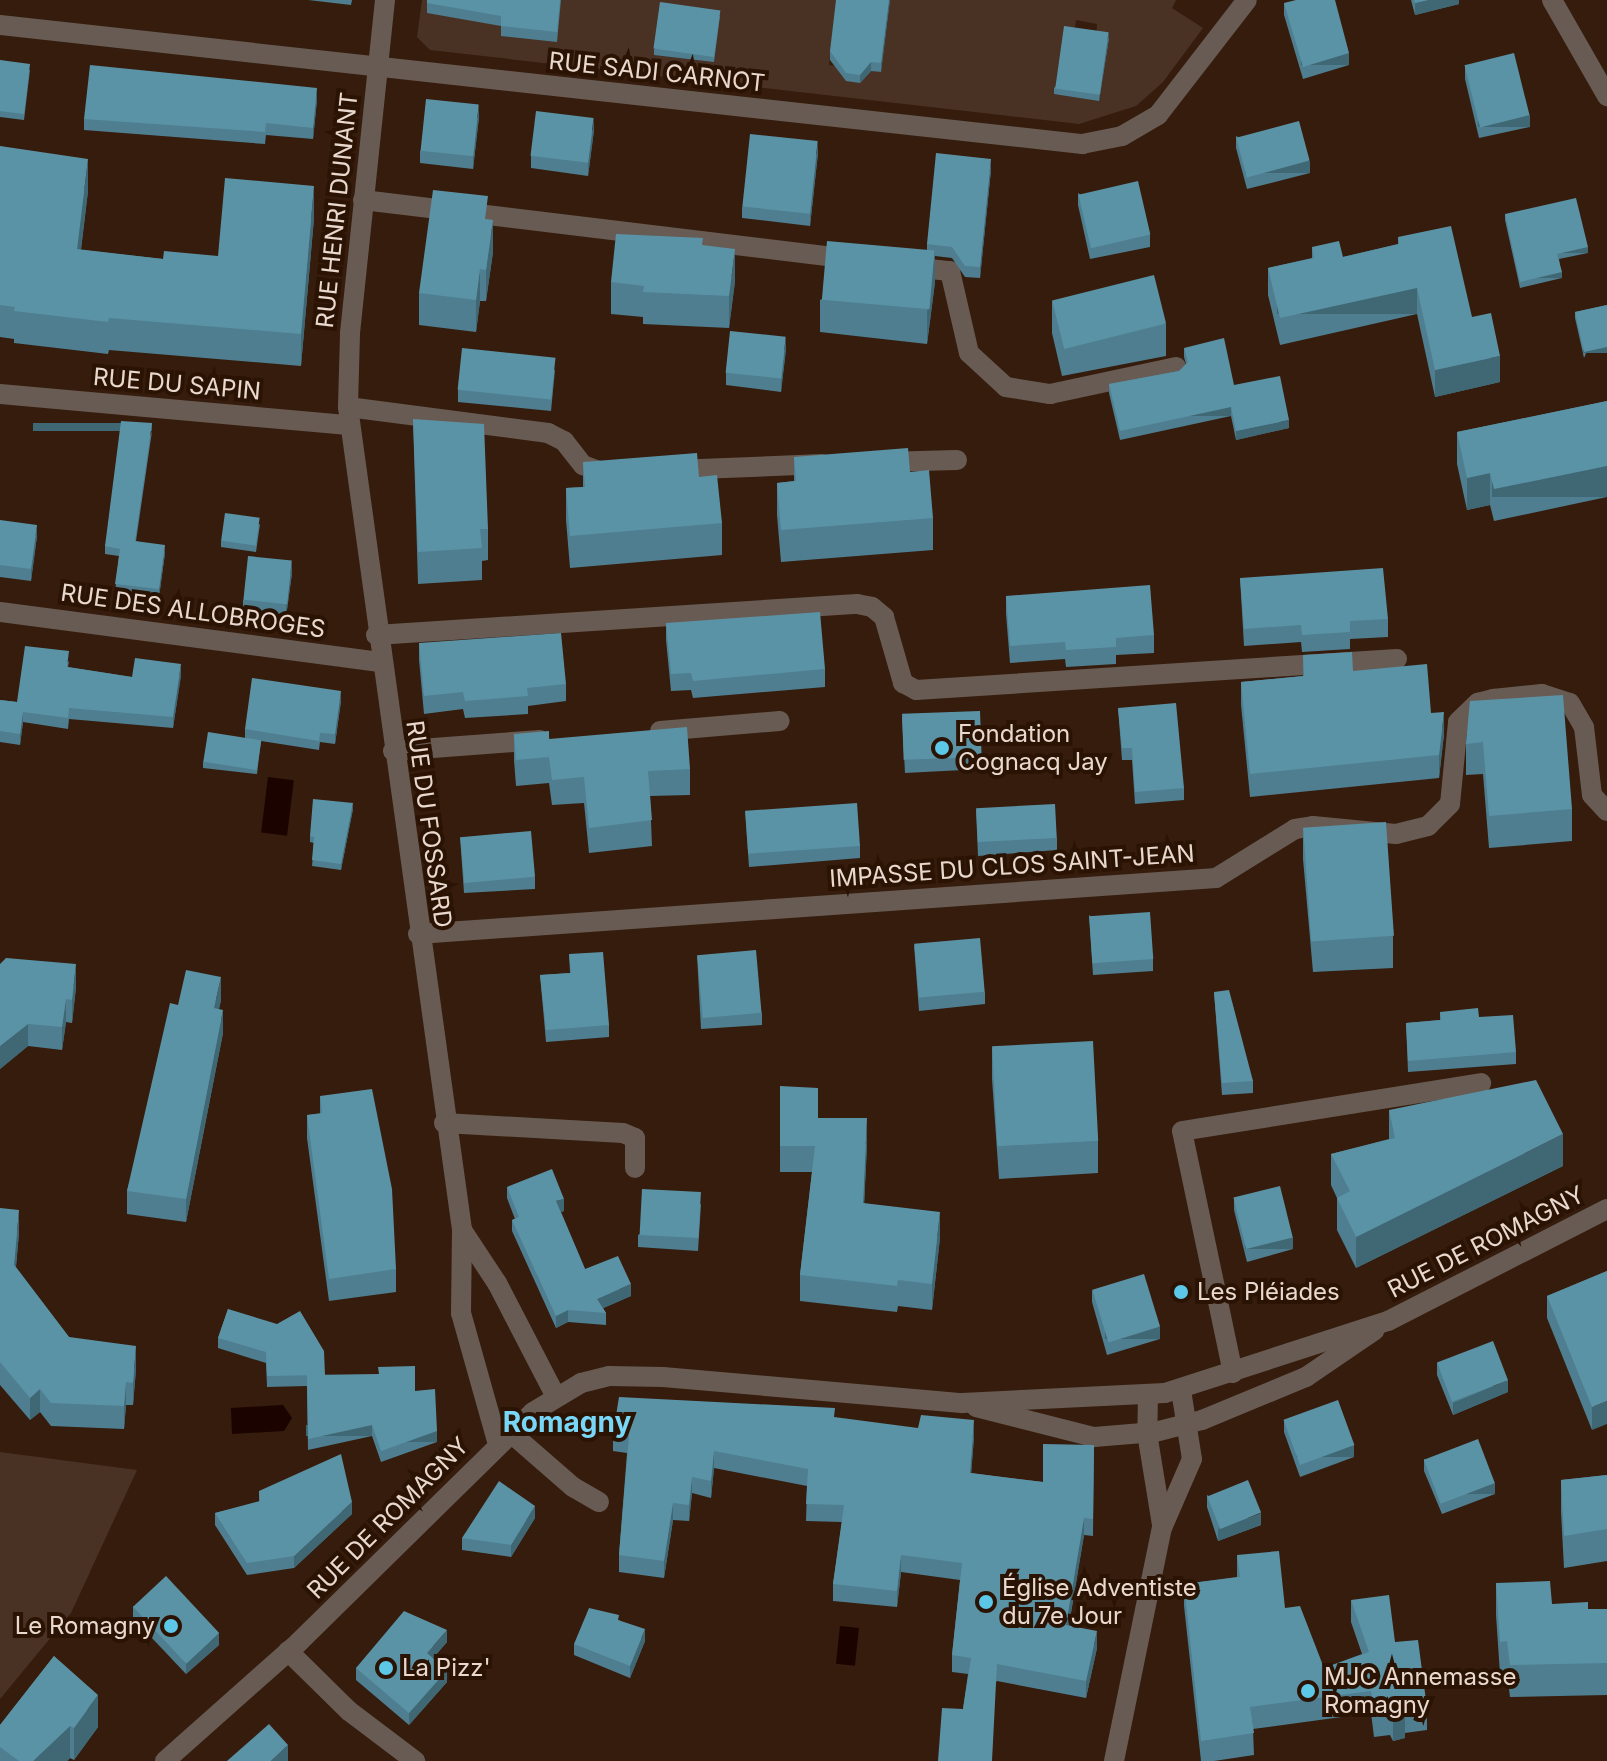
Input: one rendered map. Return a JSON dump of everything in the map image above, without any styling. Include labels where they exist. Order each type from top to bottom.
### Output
[{"type":"street","name":"RUE HENRI DUNANT","points":[[348,416],[363,200],[385,0]]},
{"type":"street","name":"RUE SADI CARNOT","points":[[0,25],[1095,143],[1133,132],[1158,115],[1247,0]]},
{"type":"street","points":[[1552,0],[1607,96]]},
{"type":"street","points":[[363,200],[950,271],[969,353],[995,381],[1019,392],[1050,394],[1176,367]]},
{"type":"street","name":"RUE DU SAPIN","points":[[0,394],[348,416],[548,433],[564,441],[596,473],[957,460]]},
{"type":"street","name":"RUE DU FOSSARD","points":[[348,416],[444,1123],[462,1230],[461,1313],[504,1439]]},
{"type":"street","points":[[376,635],[857,604],[872,607],[884,617],[903,683],[916,690],[1397,659]]},
{"type":"street","name":"RUE DES ALLOBROGES","points":[[0,612],[380,662]]},
{"type":"street","name":"IMPASSE DU CLOS SAINT-JEAN","points":[[418,934],[1216,878],[1295,829],[1313,826],[1396,834],[1428,826],[1450,804],[1458,722],[1478,703],[1493,699],[1542,694],[1570,703],[1584,727],[1592,795],[1607,811]]},
{"type":"street","points":[[637,732],[780,721]]},
{"type":"street","points":[[393,751],[559,738]]},
{"type":"street","points":[[1233,1373],[1182,1131],[1481,1083]]},
{"type":"street","points":[[444,1123],[623,1133],[635,1138],[635,1168]]},
{"type":"street","name":"RUE DE ROMAGNY","points":[[962,1403],[1065,1433],[1109,1438],[1188,1423],[1318,1371],[1388,1321],[1607,1209]]},
{"type":"street","name":"RUE DU FOSSARD","points":[[462,1230],[497,1283],[555,1395]]},
{"type":"street","name":"RUE DE ROMAGNY","points":[[165,1761],[288,1651],[504,1439],[555,1395],[588,1380],[625,1376],[962,1403],[1148,1394],[1181,1390],[1388,1321]]},
{"type":"street","points":[[1114,1761],[1162,1528],[1191,1466],[1188,1423],[1181,1390]]},
{"type":"street","points":[[1148,1394],[1147,1433],[1162,1528]]},
{"type":"street","points":[[504,1439],[599,1502]]},
{"type":"street","points":[[288,1651],[349,1711],[415,1761]]},
{"type":"shaded area","points":[[422,0],[504,0],[556,42],[561,0],[837,0],[829,65],[881,72],[890,0],[1176,0],[1172,8],[1203,28],[1163,82],[1136,106],[1079,124],[430,50],[417,37]],"holes":[[[660,8],[720,15],[654,55]],[[1076,20],[1097,24],[1096,36],[1074,33]]]},
{"type":"shaded area","points":[[268,777],[294,780],[287,836],[261,833]]},
{"type":"shaded area","points":[[283,1405],[292,1418],[284,1431],[232,1434],[231,1408]]},
{"type":"shaded area","points":[[0,1452],[137,1470],[71,1613],[0,1699]]},
{"type":"shaded area","points":[[840,1626],[859,1628],[855,1666],[836,1664]]},
{"type":"building","points":[[427,0],[560,0],[557,32],[501,26],[501,16],[427,3]]},
{"type":"building","points":[[836,0],[889,0],[881,63],[871,62],[860,75],[846,73],[830,51]]},
{"type":"building","points":[[1335,0],[1349,53],[1303,67],[1284,3]]},
{"type":"building","points":[[660,2],[720,10],[714,57],[653,49]]},
{"type":"building","points":[[1064,26],[1109,32],[1100,95],[1055,88]]},
{"type":"building","points":[[1514,53],[1529,115],[1480,127],[1465,65]]},
{"type":"building","points":[[0,60],[30,64],[24,114],[0,111]]},
{"type":"building","points":[[90,65],[317,88],[313,128],[266,123],[265,132],[84,119]]},
{"type":"building","points":[[426,99],[479,105],[473,156],[421,151]]},
{"type":"building","points":[[536,111],[594,118],[588,163],[531,156]]},
{"type":"building","points":[[1299,121],[1310,161],[1247,177],[1236,138]]},
{"type":"building","points":[[750,134],[818,141],[810,214],[742,207]]},
{"type":"building","points":[[0,146],[88,159],[77,249],[163,259],[164,251],[218,256],[225,178],[314,186],[301,334],[109,318],[108,322],[14,311],[15,307],[0,305]]},
{"type":"building","points":[[936,153],[991,159],[980,267],[965,266],[952,247],[927,244]]},
{"type":"building","points":[[1138,181],[1150,235],[1091,248],[1079,195]]},
{"type":"building","points":[[433,190],[488,196],[485,219],[493,220],[486,270],[480,269],[476,300],[419,293]]},
{"type":"building","points":[[1576,198],[1588,247],[1557,254],[1562,272],[1520,282],[1505,214]]},
{"type":"building","points":[[1451,226],[1472,317],[1491,313],[1500,356],[1435,370],[1417,288],[1280,318],[1268,268],[1314,258],[1312,247],[1339,241],[1343,257],[1399,244],[1398,237]]},
{"type":"building","points":[[616,234],[703,238],[702,245],[735,249],[729,296],[643,292],[644,286],[611,282]]},
{"type":"building","points":[[827,241],[935,250],[929,309],[822,300]]},
{"type":"building","points":[[1154,275],[1166,324],[1064,349],[1052,300]]},
{"type":"building","points":[[1607,305],[1607,347],[1584,352],[1575,312]]},
{"type":"building","points":[[730,331],[786,337],[781,379],[726,373]]},
{"type":"building","points":[[1224,338],[1234,385],[1280,376],[1289,420],[1236,431],[1231,407],[1120,431],[1109,384],[1179,371],[1188,362],[1184,348]]},
{"type":"building","points":[[462,348],[555,358],[551,400],[458,390]]},
{"type":"building","points":[[1607,401],[1607,466],[1494,489],[1490,473],[1467,478],[1457,432]]},
{"type":"building","points":[[413,419],[484,424],[488,529],[480,529],[482,548],[418,552]]},
{"type":"building","points":[[121,421],[152,423],[135,541],[165,545],[159,589],[115,584],[120,549],[105,546]]},
{"type":"building","points":[[908,448],[910,472],[929,470],[933,518],[781,530],[777,483],[796,481],[794,457]]},
{"type":"building","points":[[697,453],[699,477],[717,475],[722,523],[570,536],[566,488],[585,487],[583,462]]},
{"type":"building","points":[[225,513],[260,518],[256,546],[221,541]]},
{"type":"building","points":[[0,520],[37,525],[31,569],[0,565]]},
{"type":"building","points":[[248,556],[292,561],[287,604],[243,600]]},
{"type":"building","points":[[1383,568],[1388,619],[1350,621],[1350,632],[1302,635],[1301,625],[1244,629],[1240,578]]},
{"type":"building","points":[[1150,585],[1154,635],[1116,638],[1116,647],[1066,650],[1065,642],[1010,646],[1006,596]]},
{"type":"building","points":[[820,612],[825,669],[693,681],[691,673],[671,674],[666,623]]},
{"type":"building","points":[[561,633],[566,684],[527,688],[528,696],[465,701],[463,692],[424,696],[419,643]]},
{"type":"building","points":[[25,646],[69,651],[67,667],[132,677],[135,658],[181,664],[173,717],[69,708],[68,718],[23,712],[20,734],[0,731],[0,700],[17,702]]},
{"type":"building","points":[[1352,652],[1353,671],[1427,664],[1431,713],[1444,712],[1439,755],[1250,774],[1241,682],[1304,676],[1303,655]]},
{"type":"building","points":[[252,678],[341,691],[335,734],[320,733],[319,741],[245,729]]},
{"type":"building","points":[[1563,695],[1572,809],[1489,816],[1483,742],[1466,744],[1470,701]]},
{"type":"building","points":[[1176,703],[1184,788],[1135,792],[1132,748],[1122,748],[1118,708]]},
{"type":"building","name":"Fondation Cognacq Jay","points":[[980,711],[982,757],[904,760],[902,714]]},
{"type":"building","points":[[687,727],[690,769],[648,771],[652,820],[589,828],[584,777],[552,780],[549,757],[516,760],[514,734],[549,731],[549,739]]},
{"type":"building","points":[[208,732],[261,740],[257,770],[203,762]]},
{"type":"building","points":[[313,799],[353,803],[341,864],[312,860]]},
{"type":"building","points":[[857,803],[860,846],[748,854],[745,811]]},
{"type":"building","points":[[1055,804],[1057,838],[978,842],[976,808]]},
{"type":"building","points":[[1386,822],[1394,936],[1311,942],[1303,828]]},
{"type":"building","points":[[531,831],[535,877],[464,883],[460,837]]},
{"type":"building","points":[[1150,912],[1153,959],[1092,963],[1089,916]]},
{"type":"building","points":[[980,938],[985,992],[919,998],[914,944]]},
{"type":"building","points":[[756,950],[761,1013],[703,1018],[697,955]]},
{"type":"building","points":[[603,952],[609,1025],[546,1030],[540,975],[571,973],[569,954]]},
{"type":"building","points":[[6,958],[76,964],[72,1000],[66,999],[62,1027],[28,1024],[0,1046],[0,964]]},
{"type":"building","points":[[186,970],[221,977],[214,1008],[223,1010],[186,1199],[127,1191],[170,1003],[178,1005]]},
{"type":"building","points":[[1229,990],[1253,1081],[1222,1083],[1214,992]]},
{"type":"building","points":[[1478,1008],[1479,1017],[1513,1015],[1516,1052],[1408,1061],[1406,1023],[1441,1020],[1440,1012]]},
{"type":"building","points":[[1093,1041],[1098,1141],[997,1146],[992,1046]]},
{"type":"building","points":[[1536,1080],[1563,1134],[1356,1237],[1337,1198],[1350,1191],[1331,1154],[1395,1138],[1389,1110]]},
{"type":"building","points":[[780,1086],[818,1088],[818,1118],[867,1118],[863,1203],[940,1212],[932,1284],[898,1280],[897,1286],[800,1275],[815,1146],[780,1146]]},
{"type":"building","points":[[372,1089],[392,1189],[396,1269],[329,1279],[307,1115],[322,1113],[320,1096]]},
{"type":"building","points":[[552,1169],[564,1199],[556,1201],[585,1269],[618,1256],[631,1284],[597,1299],[606,1313],[568,1310],[556,1316],[512,1220],[519,1217],[507,1187]]},
{"type":"building","points":[[1280,1186],[1293,1237],[1246,1249],[1233,1198]]},
{"type":"building","points":[[642,1189],[701,1192],[699,1238],[640,1235]]},
{"type":"building","points":[[0,1208],[19,1210],[14,1265],[69,1337],[136,1346],[133,1383],[126,1382],[124,1406],[51,1403],[40,1389],[30,1398],[0,1362]]},
{"type":"building","points":[[1607,1271],[1607,1401],[1592,1407],[1547,1296]]},
{"type":"building","points":[[1144,1274],[1160,1327],[1108,1342],[1092,1290]]},
{"type":"building","points":[[228,1309],[277,1324],[300,1311],[324,1351],[325,1375],[267,1376],[266,1352],[218,1338]]},
{"type":"building","points":[[1493,1341],[1508,1380],[1452,1402],[1437,1363]]},
{"type":"building","points":[[415,1366],[415,1391],[435,1389],[437,1431],[381,1451],[372,1425],[308,1439],[307,1375],[379,1374],[378,1367]]},
{"type":"building","points":[[619,1397],[835,1408],[834,1417],[918,1428],[921,1415],[974,1420],[970,1473],[1043,1482],[1043,1444],[1094,1445],[1093,1519],[1084,1518],[1066,1625],[1097,1631],[1086,1681],[997,1664],[992,1761],[938,1761],[942,1708],[963,1709],[971,1658],[952,1655],[962,1563],[901,1555],[897,1591],[833,1584],[844,1505],[806,1504],[808,1469],[714,1451],[711,1481],[692,1477],[689,1505],[673,1503],[664,1561],[619,1555],[629,1436],[613,1434]]},
{"type":"building","points":[[1338,1400],[1354,1445],[1300,1465],[1283,1420]]},
{"type":"building","points":[[1478,1439],[1495,1483],[1441,1504],[1424,1460]]},
{"type":"building","points":[[341,1454],[352,1502],[294,1556],[247,1563],[215,1513],[260,1501],[259,1491]]},
{"type":"building","points":[[1607,1475],[1607,1529],[1564,1536],[1561,1480]]},
{"type":"building","points":[[1248,1480],[1261,1512],[1220,1529],[1207,1496]]},
{"type":"building","points":[[499,1481],[535,1506],[511,1545],[462,1538]]},
{"type":"building","name":"MJC Annemasse Romagny","points":[[1279,1551],[1285,1608],[1300,1606],[1324,1668],[1369,1652],[1351,1600],[1389,1595],[1395,1642],[1418,1640],[1427,1708],[1404,1711],[1405,1716],[1393,1719],[1390,1713],[1374,1715],[1371,1691],[1250,1707],[1254,1733],[1201,1741],[1184,1584],[1240,1577],[1237,1555]]},
{"type":"building","name":"Le Romagny","points":[[166,1576],[219,1633],[186,1664],[133,1607]]},
{"type":"building","points":[[1550,1581],[1552,1604],[1588,1602],[1588,1609],[1607,1609],[1607,1663],[1510,1665],[1507,1641],[1500,1642],[1496,1583]]},
{"type":"building","points":[[589,1608],[619,1615],[618,1620],[645,1629],[630,1666],[574,1644]]},
{"type":"building","points":[[404,1611],[447,1630],[427,1653],[447,1670],[409,1713],[356,1668]]},
{"type":"building","points":[[54,1656],[98,1695],[74,1728],[70,1726],[33,1761],[19,1761],[0,1747],[0,1725]]},
{"type":"building","points":[[269,1724],[288,1745],[271,1761],[227,1761]]},
{"type":"place","name":"Fondation Cognacq Jay","points":[[942,748]]},
{"type":"place","name":"Les Pléiades","points":[[1181,1292]]},
{"type":"place","name":"Église Adventiste du 7e Jour","points":[[986,1602]]},
{"type":"place","name":"Le Romagny","points":[[171,1626]]},
{"type":"place","name":"La Pizz'","points":[[386,1668]]},
{"type":"place","name":"MJC Annemasse Romagny","points":[[1308,1691]]},
{"type":"district","name":"Romagny","points":[[567,1422]]}]
